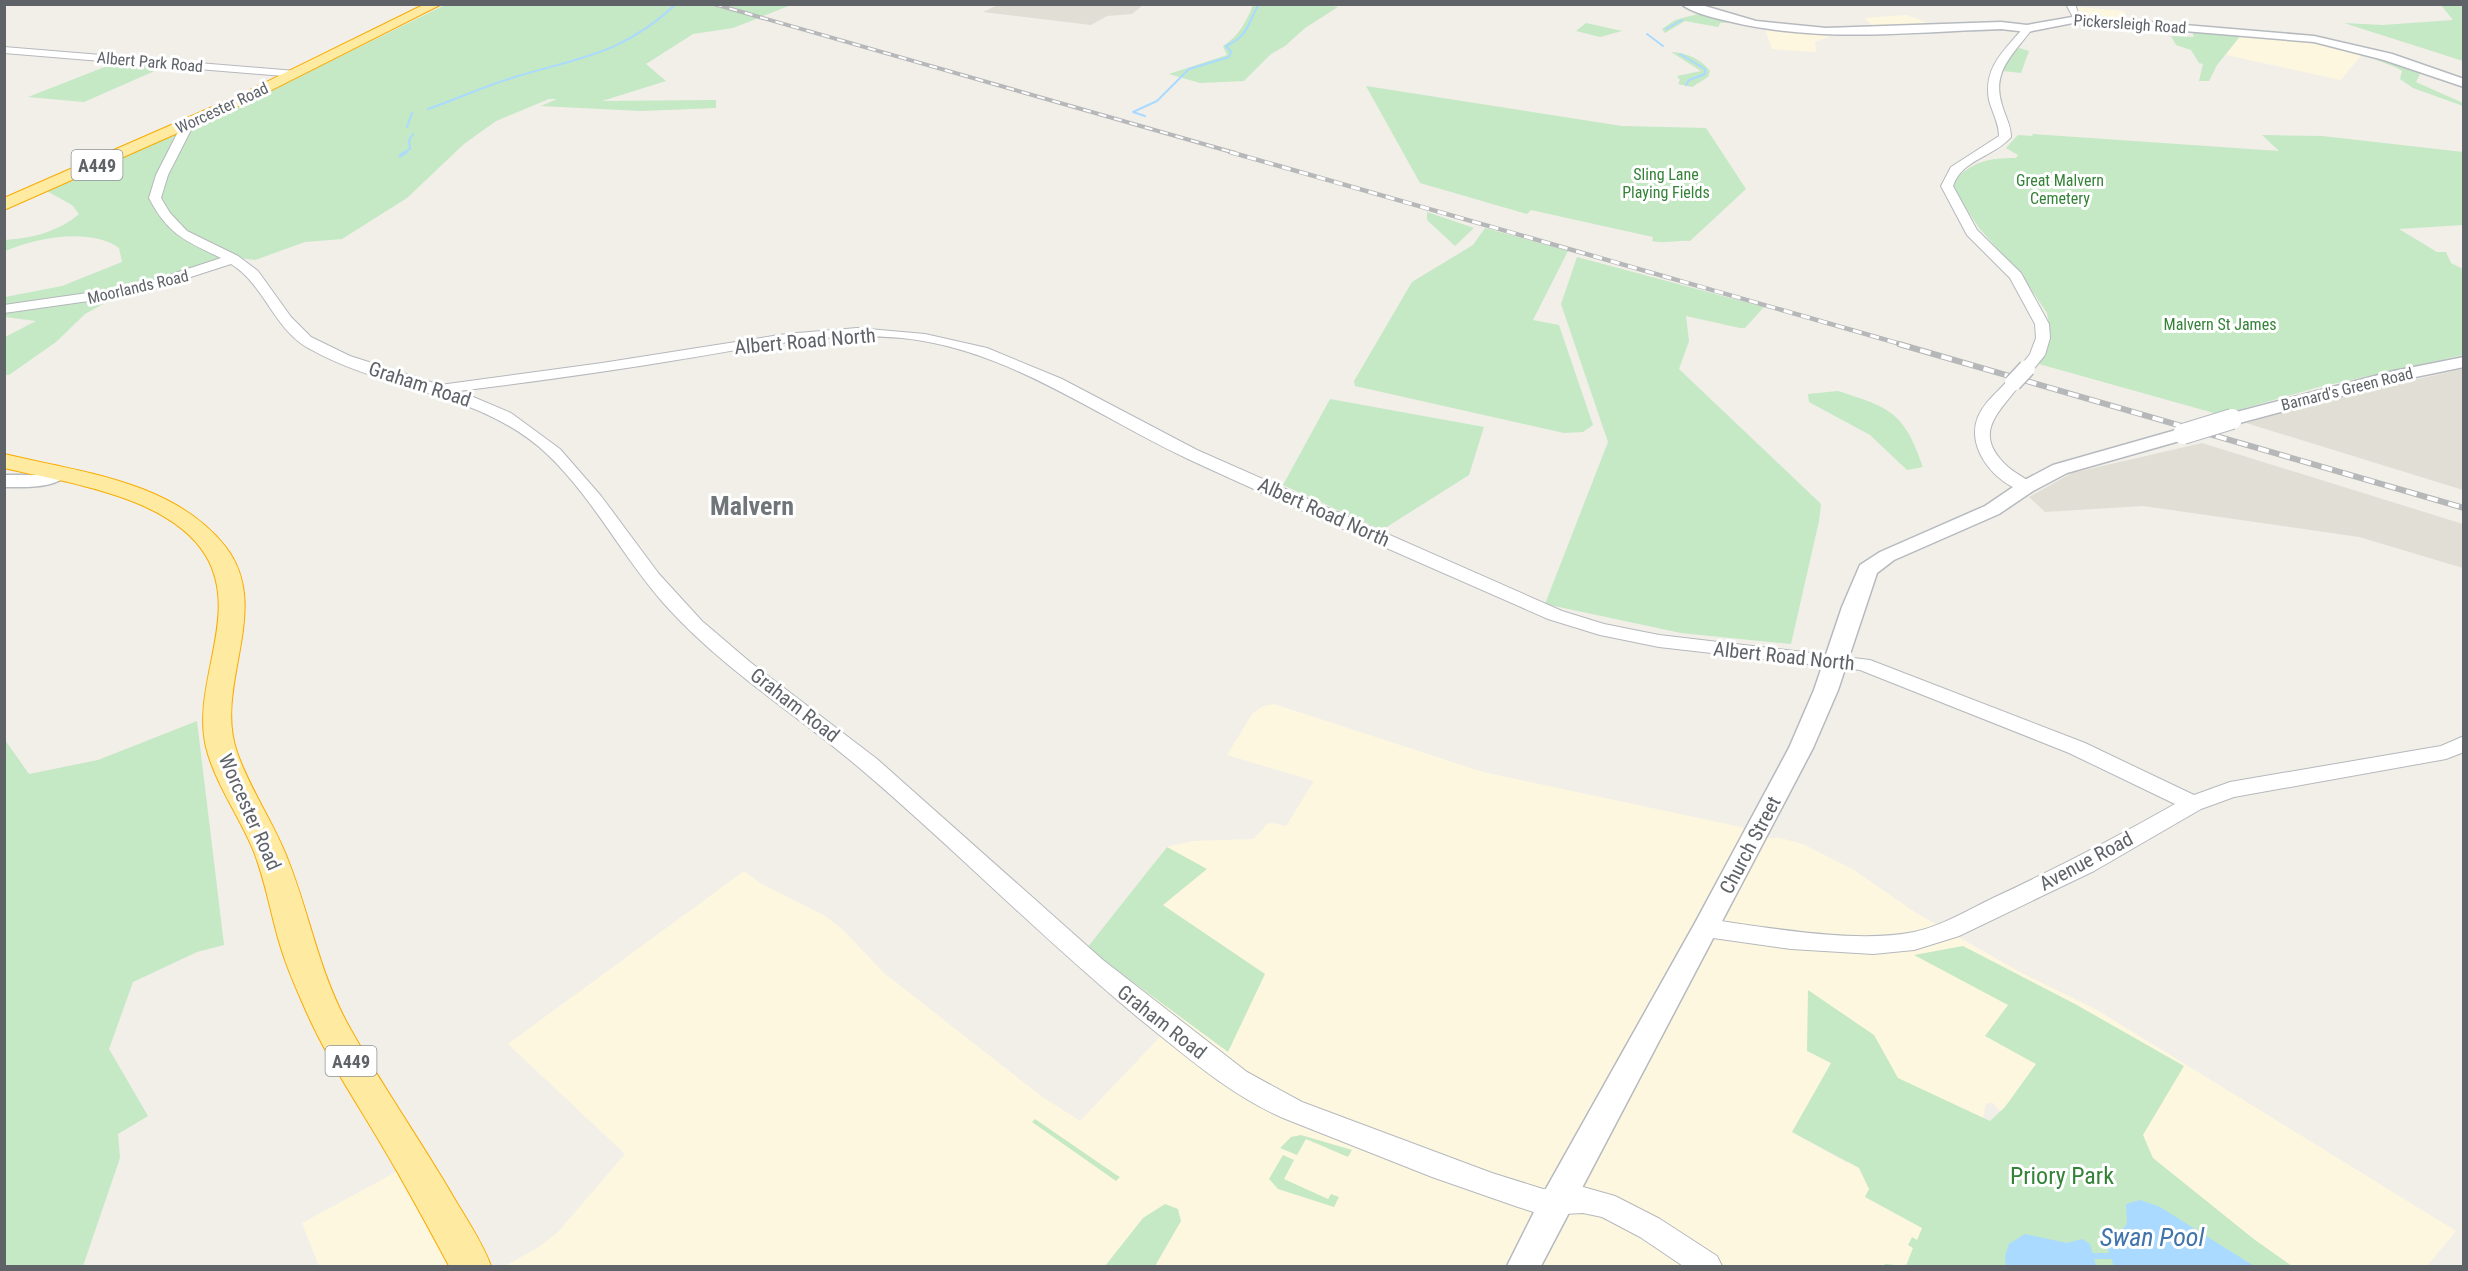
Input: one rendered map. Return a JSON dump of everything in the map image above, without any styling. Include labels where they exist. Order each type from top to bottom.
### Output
[{"type":"highway","name":"Worcester Road","points":[[4,205],[188,124],[436,4]]},
{"type":"highway","name":"Worcester Road","points":[[4,461],[113,487],[143,498],[172,514],[205,539],[225,565],[232,589],[232,613],[216,692],[214,720],[226,764],[277,872],[299,952],[322,1007],[471,1266]]},
{"type":"main road","name":"Pickersleigh Road","points":[[1686,4],[1714,15],[1748,22],[1832,33],[1873,34],[2012,26],[2027,29],[2054,21],[2078,19],[2314,39],[2388,57],[2463,83]]},
{"type":"main road","name":"Barnard's Green Road","points":[[2026,487],[2060,469],[2232,419],[2394,376],[2463,362]]},
{"type":"main road","points":[[4,481],[35,481],[57,474]]},
{"type":"main road","name":"Church Street","points":[[1524,1266],[1555,1203],[1706,928],[1801,748],[1836,662],[1853,607],[1868,570],[1887,556],[1992,510],[2026,487]]},
{"type":"street","points":[[2070,4],[2078,19]]},
{"type":"street","points":[[2026,487],[1997,469],[1984,444],[1986,416],[2037,354],[2043,338],[2042,324],[2016,276],[1972,232],[1947,186],[1953,172],[1994,147],[2005,137],[1993,89],[1995,72],[2000,57],[2027,29]]},
{"type":"street","name":"Albert Park Road","points":[[4,50],[295,74]]},
{"type":"street","name":"Graham Road","points":[[188,124],[162,175],[155,198],[165,219],[183,237],[234,259],[251,271],[280,315],[298,335],[315,347],[369,368],[442,388],[498,411],[533,434],[572,472],[656,582],[693,624],[891,783],[1072,950],[1214,1064],[1267,1098],[1404,1154],[1528,1197],[1555,1203],[1573,1198],[1612,1209],[1707,1266]]},
{"type":"street","name":"Moorlands Road","points":[[4,309],[138,290],[234,259]]},
{"type":"street","name":"Albert Road North","points":[[442,388],[602,368],[793,338],[857,332],[903,334],[982,351],[1057,382],[1191,454],[1554,615],[1600,629],[1659,642],[1863,664],[1908,679],[2077,748],[2193,804]]},
{"type":"street","name":"Avenue Road","points":[[1706,928],[1791,940],[1873,945],[1914,941],[1950,929],[2086,864],[2193,804],[2230,790],[2446,752],[2463,743]]},
{"type":"shaded area","points":[[1000,4],[1143,5],[1132,14],[1107,16],[1091,25],[983,12]]},
{"type":"shaded area","points":[[2077,7],[2124,11],[2128,20],[2086,17],[2079,15]]},
{"type":"shaded area","points":[[1907,15],[1938,27],[1875,27],[1864,18]]},
{"type":"shaded area","points":[[1764,26],[1830,36],[1815,42],[1816,52],[1772,49]]},
{"type":"shaded area","points":[[2241,35],[2321,43],[2362,54],[2341,80],[2226,55]]},
{"type":"shaded area","points":[[2463,369],[2463,490],[2246,423],[2318,401]]},
{"type":"shaded area","points":[[2202,443],[2463,524],[2463,568],[2359,537],[2143,506],[2045,512],[2029,497],[2072,473]]},
{"type":"shaded area","points":[[1274,704],[1483,772],[1741,827],[1769,838],[1780,838],[1803,844],[1854,870],[1916,913],[2018,971],[2097,1010],[2456,1231],[2427,1266],[2270,1266],[2011,1124],[1993,1103],[1986,1103],[1982,1123],[1889,1096],[1848,1047],[1797,1135],[1847,1163],[1851,1157],[1927,1228],[1913,1259],[1903,1266],[505,1266],[539,1247],[558,1232],[625,1154],[508,1044],[744,871],[760,883],[825,916],[842,929],[884,973],[1041,1096],[1080,1121],[1177,1019],[1091,948],[1166,847],[1193,841],[1254,839],[1267,824],[1286,826],[1314,781],[1227,755],[1253,713],[1262,707]]},
{"type":"shaded area","points":[[398,1171],[449,1266],[319,1266],[302,1223]]},
{"type":"green space","points":[[1320,4],[1338,7],[1271,54],[1244,81],[1200,83],[1169,74],[1227,55],[1223,46],[1241,28],[1253,5]]},
{"type":"green space","points":[[445,5],[791,5],[733,28],[693,34],[646,64],[666,81],[602,101],[716,100],[716,108],[641,111],[541,106],[557,99],[549,99],[496,121],[464,144],[407,198],[342,239],[305,242],[255,260],[238,258],[127,291],[85,314],[56,342],[9,375],[5,375],[5,337],[36,321],[5,317],[5,297],[62,286],[122,262],[119,248],[107,242],[78,236],[31,242],[5,251],[5,240],[25,238],[53,230],[79,214],[72,205],[45,190],[274,89]]},
{"type":"green space","points":[[2441,5],[2463,5],[2463,61],[2344,23],[2383,25],[2453,20]]},
{"type":"green space","points":[[1698,14],[1735,22],[1720,23],[1718,27],[1685,21],[1665,33],[1662,29],[1675,20]]},
{"type":"green space","points":[[1586,23],[1622,31],[1600,37],[1576,31]]},
{"type":"green space","points":[[2192,31],[2241,35],[2217,65],[2209,81],[2199,81],[2203,64],[2199,63],[2191,50],[2176,45],[2171,36],[2194,37]]},
{"type":"green space","points":[[2019,48],[2029,51],[2021,73],[2003,71],[2009,56]]},
{"type":"green space","points":[[1671,52],[1687,55],[1706,66],[1710,71],[1708,77],[1692,87],[1678,84],[1680,80],[1677,76],[1701,71]]},
{"type":"green space","points":[[2367,53],[2421,72],[2416,82],[2463,103],[2463,106],[2413,88],[2400,79],[2402,71]]},
{"type":"green space","points":[[120,61],[166,66],[84,102],[28,97]]},
{"type":"green space","name":"Sling Lane Playing Fields","points":[[1366,86],[1622,126],[1706,128],[1746,189],[1690,241],[1652,241],[1653,237],[1531,210],[1527,214],[1420,183]]},
{"type":"green space","points":[[2032,134],[2279,151],[2262,135],[2322,136],[2463,152],[2463,225],[2399,229],[2437,252],[2446,252],[2451,263],[2463,269],[2463,355],[2319,387],[2221,415],[2039,364],[2051,337],[2047,313],[2025,280],[1979,228],[1954,190],[1953,182],[1974,165],[1997,159],[2016,158],[2018,155],[2006,148],[2018,135],[2033,136]]},
{"type":"green space","points":[[1427,212],[1474,228],[1455,246],[1427,220]]},
{"type":"green space","points":[[1485,228],[1568,251],[1533,320],[1559,325],[1593,425],[1583,432],[1564,433],[1355,386],[1354,381],[1412,282],[1473,245]]},
{"type":"green space","points":[[1577,257],[1764,307],[1745,328],[1686,316],[1689,341],[1679,369],[1821,504],[1791,644],[1681,633],[1545,604],[1608,442],[1561,304]]},
{"type":"green space","points":[[1838,391],[1883,408],[1902,423],[1923,467],[1907,470],[1870,435],[1809,402],[1808,394]]},
{"type":"green space","points":[[1330,399],[1484,427],[1469,475],[1382,530],[1283,485]]},
{"type":"green space","points":[[197,721],[224,945],[197,952],[133,982],[109,1049],[148,1116],[118,1134],[120,1158],[83,1266],[5,1266],[5,740],[29,774],[98,760]]},
{"type":"green space","points":[[1167,847],[1207,869],[1163,905],[1265,974],[1228,1052],[1087,948]]},
{"type":"green space","name":"Priory Park","points":[[1963,946],[2075,1004],[2184,1066],[2143,1135],[2153,1158],[2255,1240],[2292,1266],[1906,1266],[1913,1248],[1908,1245],[1912,1237],[1917,1240],[1922,1228],[1865,1197],[1869,1189],[1859,1168],[1792,1132],[1831,1063],[1807,1051],[1808,990],[1874,1035],[1898,1078],[1990,1121],[2005,1107],[2036,1064],[1985,1036],[2008,1005],[1914,955]]},
{"type":"green space","points":[[1035,1119],[1120,1177],[1116,1181],[1032,1122]]},
{"type":"green space","points":[[1301,1135],[1352,1150],[1348,1157],[1306,1139],[1297,1155],[1280,1148],[1291,1137]]},
{"type":"green space","points":[[1283,1155],[1294,1160],[1284,1179],[1328,1199],[1331,1194],[1339,1197],[1334,1207],[1278,1189],[1269,1179]]},
{"type":"green space","points":[[1165,1204],[1178,1209],[1181,1221],[1155,1266],[1105,1266],[1143,1218]]},
{"type":"water","name":"Swan Pool","points":[[2140,1200],[2160,1207],[2254,1266],[2114,1266],[2107,1247],[2108,1238],[2116,1236],[2127,1224],[2126,1204]]},
{"type":"water","points":[[2025,1234],[2067,1243],[2082,1239],[2090,1244],[2096,1266],[2006,1266],[2005,1256],[2009,1244]]},
{"type":"waterway","points":[[428,109],[504,81],[619,44],[657,21],[676,4]]},
{"type":"waterway","points":[[1145,116],[1133,112],[1157,101],[1189,69],[1229,57],[1231,52],[1226,46],[1244,33],[1259,4]]},
{"type":"waterway","points":[[1666,29],[1682,20]]},
{"type":"waterway","points":[[1647,34],[1663,46]]},
{"type":"waterway","points":[[1680,54],[1705,69],[1705,74],[1689,80],[1686,85]]},
{"type":"waterway","points":[[407,127],[412,113]]},
{"type":"waterway","points":[[404,153],[410,149],[409,140],[413,134]]},
{"type":"waterway","points":[[400,156],[406,152]]},
{"type":"waterway","points":[[2093,1256],[2112,1256]]},
{"type":"railway","points":[[714,4],[1235,153]]},
{"type":"railway","points":[[1230,152],[1904,345]]},
{"type":"railway","points":[[1899,344],[2464,508]]},
{"type":"district","name":"Malvern","points":[[752,506]]},
{"type":"park label","name":"Great Malvern Cemetery","points":[[2060,189]]},
{"type":"park label","name":"Malvern St James","points":[[2220,324]]}]
